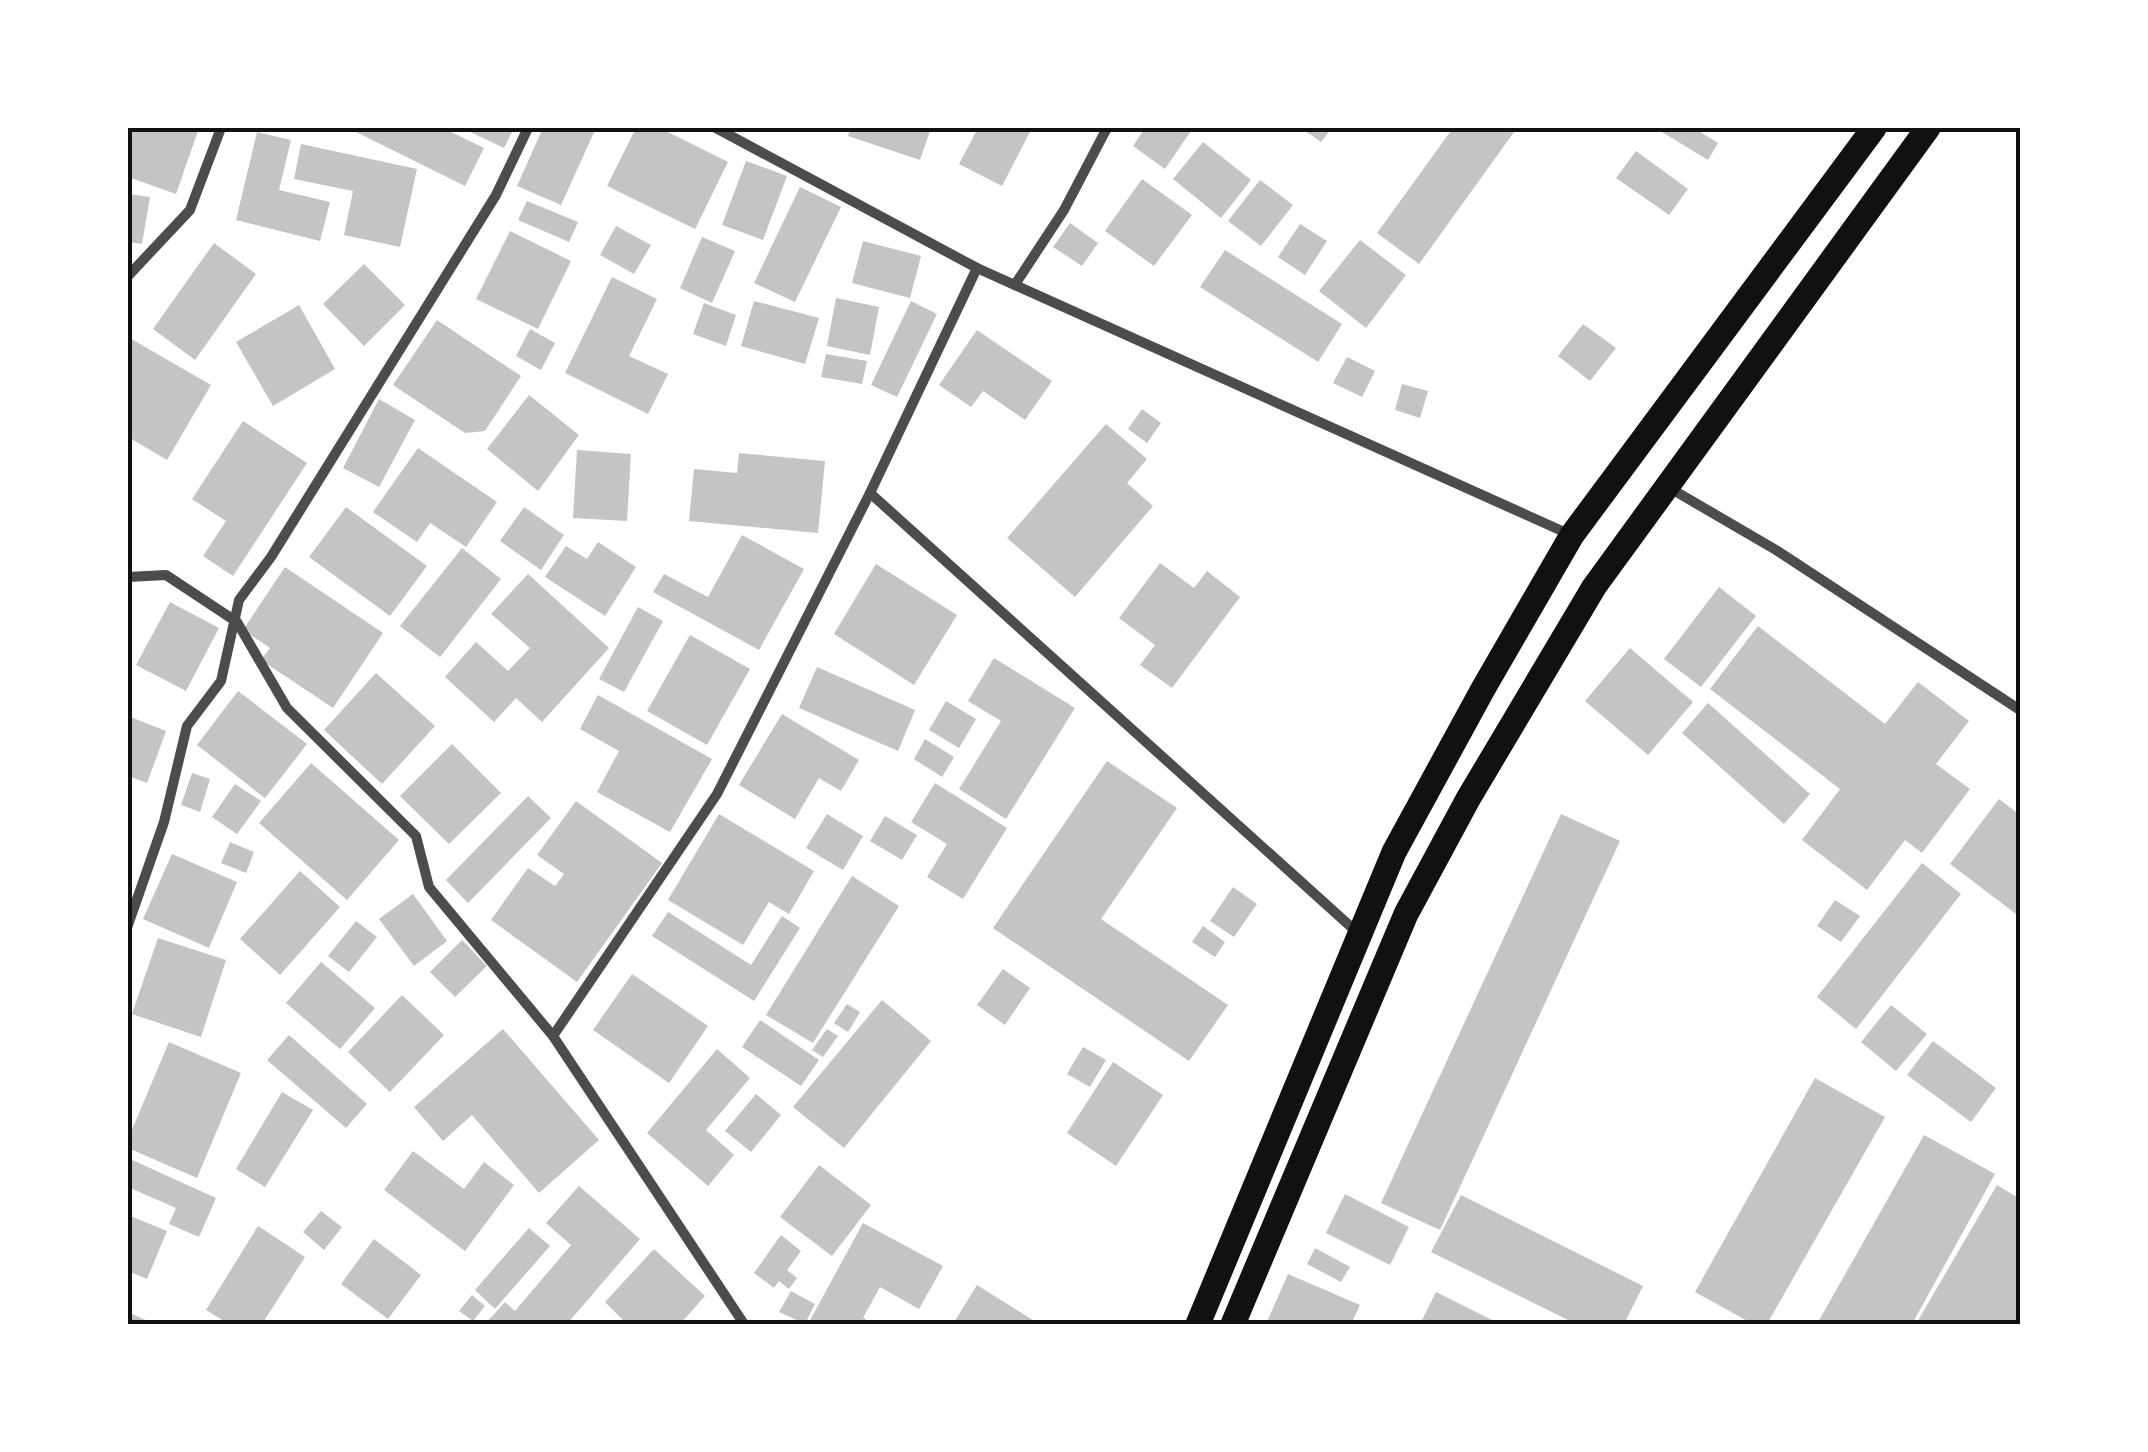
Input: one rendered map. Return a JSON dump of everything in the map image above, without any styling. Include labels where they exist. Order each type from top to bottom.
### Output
[{"type":"main road","points":[[1198,1324],[1394,852],[1572,535],[1874,128]]},
{"type":"main road","points":[[1233,1324],[1406,914],[1468,799],[1594,587],[1928,128]]},
{"type":"street","points":[[128,276],[190,210],[221,128]]},
{"type":"street","points":[[128,924],[164,822],[187,726],[221,681],[239,600],[271,557],[496,196],[528,128]]},
{"type":"street","points":[[716,128],[976,268],[1572,535]]},
{"type":"street","points":[[1016,283],[1064,210],[1107,128]]},
{"type":"street","points":[[552,1036],[717,794],[870,493],[976,268]]},
{"type":"street","points":[[1667,486],[1776,550],[2020,710]]},
{"type":"street","points":[[870,493],[1361,936]]},
{"type":"street","points":[[128,577],[166,575],[236,622],[287,708],[416,836],[429,887],[552,1036],[744,1324]]},
{"type":"building","points":[[128,128],[199,128],[176,194],[128,177]]},
{"type":"building","points":[[348,128],[443,128],[484,148],[465,186]]},
{"type":"building","points":[[462,128],[514,128],[504,148]]},
{"type":"building","points":[[543,128],[596,128],[561,205],[517,186]]},
{"type":"building","points":[[636,128],[660,128],[728,162],[695,229],[607,186]]},
{"type":"building","points":[[851,128],[931,128],[920,160],[848,136]]},
{"type":"building","points":[[978,128],[1032,128],[1002,186],[959,164]]},
{"type":"building","points":[[1145,128],[1193,128],[1165,169],[1133,146]]},
{"type":"building","points":[[1301,128],[1332,128],[1321,142]]},
{"type":"building","points":[[1453,128],[1517,128],[1419,264],[1377,233]]},
{"type":"building","points":[[1665,128],[1694,128],[1718,143],[1708,160],[1662,132]]},
{"type":"building","points":[[257,132],[291,140],[279,190],[330,202],[320,241],[236,220]]},
{"type":"building","points":[[1203,142],[1251,180],[1221,218],[1173,179]]},
{"type":"building","points":[[301,144],[417,169],[400,247],[344,235],[353,191],[294,179]]},
{"type":"building","points":[[1636,151],[1688,189],[1669,215],[1616,178]]},
{"type":"building","points":[[746,161],[787,176],[763,240],[722,225]]},
{"type":"building","points":[[1142,179],[1192,215],[1154,266],[1105,231]]},
{"type":"building","points":[[1260,180],[1293,205],[1261,246],[1228,221]]},
{"type":"building","points":[[800,187],[841,207],[795,302],[754,283]]},
{"type":"building","points":[[128,194],[150,197],[142,244],[128,242]]},
{"type":"building","points":[[527,201],[578,222],[569,242],[518,220]]},
{"type":"building","points":[[1070,223],[1098,243],[1082,266],[1053,247]]},
{"type":"building","points":[[1300,224],[1327,241],[1305,275],[1278,257]]},
{"type":"building","points":[[616,226],[651,245],[634,274],[600,255]]},
{"type":"building","points":[[510,231],[571,261],[538,329],[476,299]]},
{"type":"building","points":[[702,237],[735,251],[712,303],[680,288]]},
{"type":"building","points":[[1360,240],[1406,275],[1366,328],[1319,291]]},
{"type":"building","points":[[863,241],[921,256],[910,298],[852,283]]},
{"type":"building","points":[[214,243],[256,274],[195,360],[153,329]]},
{"type":"building","points":[[1225,250],[1342,324],[1318,362],[1200,287]]},
{"type":"building","points":[[364,264],[405,305],[364,346],[323,304]]},
{"type":"building","points":[[612,277],[657,299],[629,356],[668,374],[648,414],[565,373]]},
{"type":"building","points":[[836,298],[879,307],[870,355],[827,346]]},
{"type":"building","points":[[754,301],[819,318],[805,364],[741,346]]},
{"type":"building","points":[[911,301],[937,314],[897,397],[871,385]]},
{"type":"building","points":[[704,303],[736,315],[726,346],[693,334]]},
{"type":"building","points":[[299,305],[335,369],[273,406],[236,342]]},
{"type":"building","points":[[437,320],[521,376],[485,431],[465,433],[393,385]]},
{"type":"building","points":[[1583,324],[1616,348],[1590,381],[1558,356]]},
{"type":"building","points":[[530,329],[555,343],[541,370],[516,356]]},
{"type":"building","points":[[977,330],[1052,381],[1025,420],[983,391],[971,407],[939,385]]},
{"type":"building","points":[[128,337],[211,385],[167,460],[128,437]]},
{"type":"building","points":[[826,354],[867,361],[862,384],[821,377]]},
{"type":"building","points":[[1347,357],[1375,371],[1362,397],[1333,383]]},
{"type":"building","points":[[1402,384],[1428,391],[1420,418],[1395,410]]},
{"type":"building","points":[[529,395],[579,435],[538,491],[487,449]]},
{"type":"building","points":[[379,399],[415,420],[379,487],[343,468]]},
{"type":"building","points":[[1142,409],[1161,423],[1147,443],[1128,429]]},
{"type":"building","points":[[243,421],[307,463],[233,576],[203,556],[226,521],[192,499]]},
{"type":"building","points":[[1106,424],[1147,459],[1127,483],[1153,506],[1075,597],[1007,538]]},
{"type":"building","points":[[418,448],[497,502],[466,547],[430,523],[417,542],[373,512]]},
{"type":"building","points":[[577,450],[631,454],[627,521],[573,518]]},
{"type":"building","points":[[739,453],[825,461],[818,533],[689,521],[694,469],[737,473]]},
{"type":"building","points":[[346,507],[427,566],[390,616],[309,557]]},
{"type":"building","points":[[524,507],[564,535],[541,570],[500,541]]},
{"type":"building","points":[[742,535],[804,569],[759,650],[653,592],[664,574],[708,597]]},
{"type":"building","points":[[598,542],[636,567],[605,616],[545,577],[566,546],[587,559]]},
{"type":"building","points":[[462,548],[501,579],[440,657],[400,626]]},
{"type":"building","points":[[1160,563],[1194,588],[1207,571],[1240,597],[1172,688],[1140,665],[1155,645],[1119,618]]},
{"type":"building","points":[[876,564],[957,615],[914,685],[834,634]]},
{"type":"building","points":[[285,567],[383,633],[333,708],[261,660],[270,648],[243,630]]},
{"type":"building","points":[[528,574],[609,648],[542,722],[516,698],[494,722],[445,677],[476,642],[508,671],[530,648],[491,614]]},
{"type":"building","points":[[1719,587],[1756,616],[1701,687],[1664,659]]},
{"type":"building","points":[[170,602],[219,628],[186,691],[136,665]]},
{"type":"building","points":[[638,607],[663,621],[624,692],[599,679]]},
{"type":"building","points":[[1758,626],[1885,724],[1918,682],[1969,721],[1936,764],[1970,789],[1922,853],[1905,840],[1867,890],[1802,840],[1840,789],[1710,689]]},
{"type":"building","points":[[690,635],[750,669],[707,745],[647,711]]},
{"type":"building","points":[[1630,648],[1693,702],[1648,755],[1585,701]]},
{"type":"building","points":[[994,658],[1075,708],[1006,819],[959,789],[1001,721],[968,701]]},
{"type":"building","points":[[817,667],[915,710],[898,751],[799,708]]},
{"type":"building","points":[[376,673],[435,726],[382,784],[324,730]]},
{"type":"building","points":[[238,691],[307,744],[265,798],[197,745]]},
{"type":"building","points":[[598,695],[712,759],[670,832],[597,792],[619,751],[580,729]]},
{"type":"building","points":[[946,701],[976,719],[959,748],[929,730]]},
{"type":"building","points":[[1708,703],[1810,794],[1784,824],[1682,733]]},
{"type":"building","points":[[782,714],[859,760],[841,791],[819,778],[795,819],[739,785]]},
{"type":"building","points":[[128,716],[166,731],[147,783],[128,776]]},
{"type":"building","points":[[925,739],[954,757],[942,777],[914,759]]},
{"type":"building","points":[[452,744],[501,793],[449,844],[400,796]]},
{"type":"building","points":[[1107,761],[1177,808],[1101,919],[1228,1005],[1189,1061],[993,928]]},
{"type":"building","points":[[311,763],[399,840],[347,900],[259,823]]},
{"type":"building","points":[[192,773],[210,779],[200,812],[181,805]]},
{"type":"building","points":[[935,783],[1007,828],[963,899],[927,877],[947,844],[911,822]]},
{"type":"building","points":[[235,784],[261,801],[237,834],[212,817]]},
{"type":"building","points":[[528,796],[551,818],[468,903],[446,880]]},
{"type":"building","points":[[1999,799],[2020,815],[2020,917],[1950,864]]},
{"type":"building","points":[[576,801],[662,863],[577,982],[491,920],[528,868],[555,886],[564,874],[537,855]]},
{"type":"building","points":[[719,814],[814,871],[789,914],[769,902],[743,945],[668,900]]},
{"type":"building","points":[[827,814],[863,836],[843,870],[806,848]]},
{"type":"building","points":[[1561,814],[1620,841],[1440,1230],[1381,1203]]},
{"type":"building","points":[[885,816],[917,835],[902,860],[870,841]]},
{"type":"building","points":[[230,842],[254,852],[246,873],[221,863]]},
{"type":"building","points":[[172,854],[237,882],[209,948],[143,919]]},
{"type":"building","points":[[1922,863],[1961,894],[1856,1029],[1817,997]]},
{"type":"building","points":[[300,871],[340,907],[280,975],[240,939]]},
{"type":"building","points":[[852,876],[899,906],[813,1043],[766,1015]]},
{"type":"building","points":[[1233,887],[1257,904],[1234,937],[1210,921]]},
{"type":"building","points":[[413,894],[447,941],[414,966],[379,919]]},
{"type":"building","points":[[1835,900],[1860,916],[1841,942],[1817,926]]},
{"type":"building","points":[[668,912],[751,965],[782,916],[800,928],[754,1001],[652,936]]},
{"type":"building","points":[[356,921],[377,937],[349,972],[328,956]]},
{"type":"building","points":[[1203,926],[1225,942],[1215,957],[1192,942]]},
{"type":"building","points":[[158,938],[226,960],[201,1037],[132,1014]]},
{"type":"building","points":[[462,940],[487,966],[455,997],[430,972]]},
{"type":"building","points":[[321,962],[375,1008],[340,1049],[286,1003]]},
{"type":"building","points":[[1003,969],[1030,988],[1005,1025],[977,1005]]},
{"type":"building","points":[[632,974],[708,1026],[669,1083],[593,1030]]},
{"type":"building","points":[[402,995],[444,1035],[390,1092],[348,1052]]},
{"type":"building","points":[[882,1000],[931,1041],[844,1148],[793,1107]]},
{"type":"building","points":[[847,1004],[860,1012],[848,1032],[834,1023]]},
{"type":"building","points":[[1891,1005],[1927,1034],[1896,1071],[1861,1042]]},
{"type":"building","points":[[760,1020],[819,1060],[801,1086],[742,1047]]},
{"type":"building","points":[[503,1029],[599,1140],[539,1193],[472,1115],[443,1141],[414,1107]]},
{"type":"building","points":[[827,1029],[838,1036],[823,1057],[812,1050]]},
{"type":"building","points":[[289,1035],[367,1104],[346,1128],[267,1060]]},
{"type":"building","points":[[1933,1041],[1996,1088],[1971,1122],[1907,1075]]},
{"type":"building","points":[[169,1042],[241,1073],[197,1178],[128,1148],[128,1139]]},
{"type":"building","points":[[1083,1047],[1106,1060],[1090,1087],[1067,1074]]},
{"type":"building","points":[[717,1049],[750,1078],[706,1130],[734,1155],[708,1186],[647,1133]]},
{"type":"building","points":[[1113,1062],[1163,1095],[1116,1166],[1067,1133]]},
{"type":"building","points":[[1815,1078],[1885,1117],[1767,1324],[1753,1324],[1695,1292]]},
{"type":"building","points":[[282,1092],[313,1110],[265,1187],[236,1169]]},
{"type":"building","points":[[756,1094],[781,1115],[751,1152],[725,1131]]},
{"type":"building","points":[[1924,1135],[1995,1174],[1912,1324],[1817,1324]]},
{"type":"building","points":[[413,1151],[464,1189],[484,1162],[514,1185],[465,1251],[384,1190]]},
{"type":"building","points":[[128,1158],[216,1198],[199,1237],[169,1224],[176,1208],[128,1187]]},
{"type":"building","points":[[819,1165],[871,1205],[832,1256],[780,1217]]},
{"type":"building","points":[[1997,1185],[2020,1199],[2020,1324],[1916,1324]]},
{"type":"building","points":[[579,1186],[640,1239],[567,1324],[485,1324],[505,1302],[515,1311],[571,1245],[546,1223]]},
{"type":"building","points":[[1345,1194],[1409,1227],[1390,1265],[1326,1233]]},
{"type":"building","points":[[1461,1195],[1643,1286],[1624,1324],[1576,1324],[1431,1252]]},
{"type":"building","points":[[321,1211],[342,1227],[324,1250],[303,1232]]},
{"type":"building","points":[[128,1215],[167,1231],[147,1279],[128,1271]]},
{"type":"building","points":[[863,1223],[943,1266],[919,1309],[880,1287],[863,1318],[874,1324],[808,1324]]},
{"type":"building","points":[[258,1226],[305,1257],[262,1324],[229,1324],[206,1310]]},
{"type":"building","points":[[529,1228],[550,1246],[495,1309],[475,1290]]},
{"type":"building","points":[[781,1235],[801,1251],[787,1270],[797,1278],[789,1289],[779,1281],[774,1288],[754,1273]]},
{"type":"building","points":[[374,1239],[421,1275],[388,1319],[341,1284]]},
{"type":"building","points":[[1315,1248],[1350,1267],[1341,1282],[1307,1264]]},
{"type":"building","points":[[654,1249],[705,1296],[680,1324],[627,1324],[605,1302]]},
{"type":"building","points":[[1288,1274],[1360,1305],[1351,1324],[1266,1324]]},
{"type":"building","points":[[977,1285],[1039,1324],[953,1324]]},
{"type":"building","points":[[791,1291],[815,1304],[805,1324],[779,1312]]},
{"type":"building","points":[[1436,1292],[1500,1324],[1420,1324]]},
{"type":"building","points":[[472,1295],[485,1306],[473,1321],[459,1311]]},
{"type":"building","points":[[128,1312],[154,1324],[128,1324]]}]
